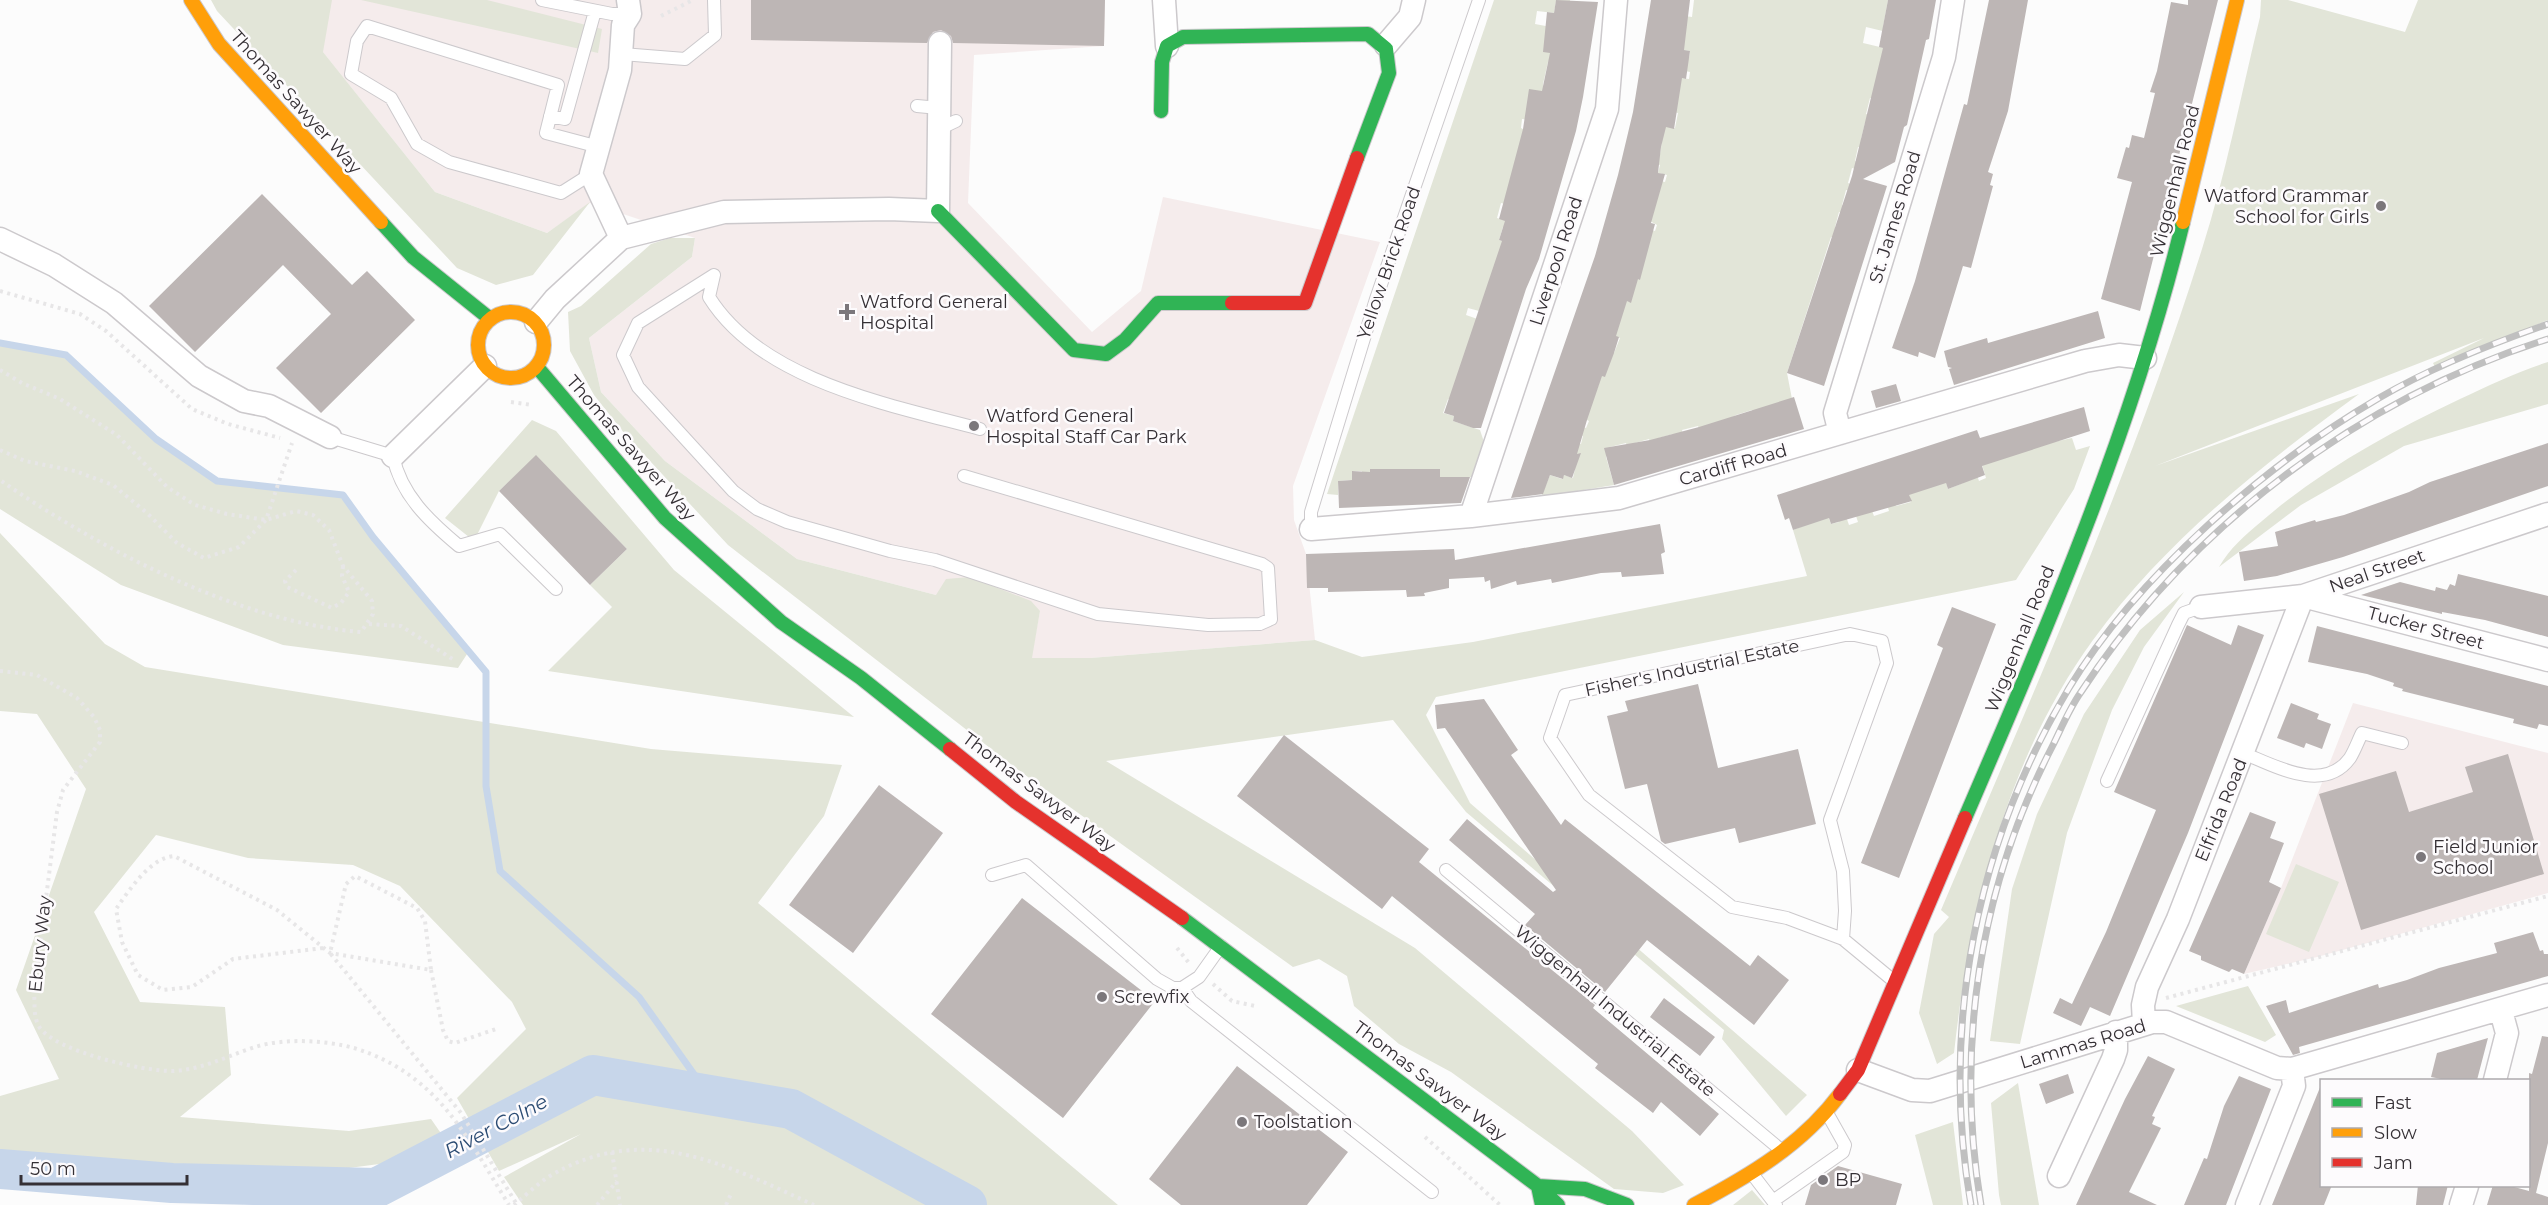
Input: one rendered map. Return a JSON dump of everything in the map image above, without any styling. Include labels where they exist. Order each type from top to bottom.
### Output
[{"type":"street","name":"Thomas Sawyer Way","points":[[191,0],[219,44],[413,257],[489,318]]},
{"type":"street","points":[[1161,111],[1162,62],[1167,46],[1164,35],[1164,0]]},
{"type":"street","points":[[1386,45],[1410,17],[1414,0]]},
{"type":"street","name":"Liverpool Road","points":[[1471,516],[1607,109],[1616,0]]},
{"type":"street","name":"St. James Road","points":[[1840,433],[1835,413],[1944,57],[1953,0]]},
{"type":"street","name":"Wiggenhall Road","points":[[1694,1205],[1753,1174],[1783,1151],[1826,1112],[1858,1070],[2021,688],[2109,470],[2165,296],[2237,0]]},
{"type":"street","points":[[621,238],[591,174],[622,54],[623,25],[629,7]]},
{"type":"street","points":[[536,322],[555,299],[621,238],[724,212],[889,209],[938,211],[1074,350],[1106,354],[1125,340],[1158,303],[1305,303],[1314,285],[1350,173],[1389,73],[1391,57],[1386,45],[1368,34],[1183,37],[1167,46]]},
{"type":"street","points":[[938,211],[940,43]]},
{"type":"street","points":[[0,239],[54,265],[114,303],[199,376],[243,401],[269,406],[295,431],[330,437]]},
{"type":"street","points":[[506,312],[517,312],[536,322],[545,341],[543,357],[537,367],[524,376],[507,378],[495,375],[485,366],[478,352],[478,341],[489,318],[506,312]]},
{"type":"street","name":"Cardiff Road","points":[[1311,529],[1471,516],[1619,498],[2085,361],[2119,355],[2145,358]]},
{"type":"street","points":[[393,456],[485,366]]},
{"type":"street","name":"Thomas Sawyer Way","points":[[537,367],[665,518],[780,622],[861,678],[1016,802],[1222,945],[1538,1186],[1558,1205]]},
{"type":"street","name":"Neal Street","points":[[2201,607],[2303,596],[2548,514]]},
{"type":"street","name":"Tucker Street","points":[[2303,596],[2548,660]]},
{"type":"street","name":"Elfrida Road","points":[[2144,1014],[2147,987],[2178,918],[2244,753],[2303,596]]},
{"type":"street","name":"Lammas Road","points":[[1858,1070],[1912,1090],[1930,1091],[2116,1032],[2144,1014],[2277,1068],[2292,1069],[2501,1011],[2548,995]]},
{"type":"street","points":[[2495,1079],[2507,1033],[2501,1011]]},
{"type":"street","points":[[2058,1176],[2113,1059],[2116,1032]]},
{"type":"street","points":[[2247,1205],[2294,1086],[2292,1069]]},
{"type":"street","points":[[1542,1205],[1538,1186],[1585,1189],[1627,1205]]},
{"type":"street","points":[[2461,1205],[2466,1187]]},
{"type":"lane","points":[[542,0],[595,10],[629,7]]},
{"type":"lane","points":[[622,54],[685,59],[715,35],[714,0]]},
{"type":"lane","name":"Yellow Brick Road","points":[[1311,529],[1311,512],[1376,299],[1479,0]]},
{"type":"lane","points":[[550,116],[565,119],[595,10]]},
{"type":"lane","points":[[591,174],[561,193],[449,162],[417,144],[391,98],[351,74],[357,41],[367,26],[558,85],[546,133],[599,147]]},
{"type":"lane","points":[[964,476],[1262,564],[1268,568],[1271,619],[1260,624],[1208,625],[1098,614],[935,560],[890,551],[787,522],[757,509],[733,491],[638,387],[622,355],[638,324],[714,274],[709,297],[722,319],[759,348],[834,389],[980,429]]},
{"type":"lane","points":[[1029,327],[1041,316]]},
{"type":"lane","points":[[330,437],[393,456],[396,475],[408,496],[459,546],[500,534],[556,589]]},
{"type":"lane","points":[[2107,781],[2184,613],[2201,607]]},
{"type":"lane","name":"Fisher's Industrial Estate","points":[[1843,939],[1845,911],[1843,871],[1830,820],[1887,663],[1882,641],[1850,634],[1565,695],[1550,738],[1589,795],[1732,906],[1787,918],[1843,939],[1896,983]]},
{"type":"lane","points":[[2244,753],[2292,772],[2322,777],[2338,769],[2350,758],[2362,733],[2402,743]]},
{"type":"lane","points":[[992,874],[1026,865],[1157,979],[1173,988],[1182,988],[1199,977],[1222,945]]},
{"type":"lane","name":"Wiggenhall Industrial Estate","points":[[1446,870],[1783,1151]]},
{"type":"lane","points":[[1182,988],[1191,1001],[1432,1192]]},
{"type":"lane","points":[[1753,1174],[1775,1203],[1843,1152],[1845,1145],[1826,1112]]},
{"type":"path","points":[[661,16],[693,0]]},
{"type":"path","points":[[0,291],[80,314],[106,331],[192,409],[228,424],[295,431],[266,520],[239,547],[204,558],[177,543],[147,513],[113,485],[75,471],[25,461],[0,450]]},
{"type":"path","points":[[0,370],[22,383],[60,399],[117,435],[167,487],[195,505],[266,520],[296,511],[313,515],[329,530],[343,566],[367,591],[372,601],[373,614],[369,624],[361,632],[333,630],[263,612],[202,590],[125,556],[35,504],[0,480]]},
{"type":"path","points":[[296,570],[285,581],[287,587],[332,608],[341,603],[349,592],[342,576],[343,566]]},
{"type":"path","points":[[369,624],[401,626],[454,660]]},
{"type":"path","name":"Ebury Way","points":[[0,671],[37,675],[77,698],[94,717],[100,730],[100,742],[63,790],[57,813],[34,992],[36,1019],[41,1029],[75,1048],[111,1061],[140,1069],[172,1071],[200,1068],[257,1046],[307,1041],[353,1048],[394,1065],[429,1090],[453,1115],[509,1205]]},
{"type":"path","points":[[323,948],[233,959],[192,987],[164,990],[138,975],[122,942],[116,909],[129,891],[161,857],[174,856],[277,910],[330,953],[461,1113],[515,1204],[549,1177],[586,1159],[612,1152],[663,1149],[683,1152],[738,1169],[814,1205]]},
{"type":"path","points":[[330,953],[346,884],[355,876],[417,908],[425,921],[431,970],[443,1030],[448,1041],[455,1043],[496,1029]]},
{"type":"path","points":[[2144,1014],[2548,896]]},
{"type":"path","points":[[330,953],[431,970]]},
{"type":"path","points":[[612,1152],[620,1205]]},
{"type":"path","points":[[597,1205],[616,1181]]},
{"type":"path","points":[[726,1205],[731,1194]]},
{"type":"shaded area","points":[[211,0],[332,0],[323,52],[435,192],[547,233],[590,202],[533,275],[496,285],[457,268],[217,11]]},
{"type":"shaded area","name":"Watford General Hospital","points":[[317,0],[1105,0],[1104,46],[974,55],[968,203],[1092,332],[1141,291],[1163,197],[1380,242],[1293,486],[1294,520],[1306,554],[1315,640],[1090,658],[1031,658],[1040,611],[936,595],[797,559],[665,461],[601,392],[589,338],[692,257],[695,238],[590,203],[547,233],[435,192],[310,36]]},
{"type":"shaded area","points":[[361,0],[487,0],[602,29],[598,53]]},
{"type":"shaded area","points":[[1494,0],[1570,0],[1570,3],[1556,1],[1554,13],[1537,11],[1535,24],[1567,30],[1559,54],[1548,62],[1543,84],[1548,123],[1522,119],[1521,128],[1528,132],[1524,209],[1501,203],[1497,218],[1518,224],[1516,230],[1503,227],[1499,240],[1505,242],[1479,311],[1468,308],[1466,315],[1486,322],[1459,402],[1448,399],[1443,413],[1454,416],[1453,421],[1480,430],[1484,442],[1472,477],[1440,477],[1440,469],[1362,478],[1362,471],[1352,471],[1352,480],[1338,481],[1338,495],[1327,494]]},
{"type":"shaded area","points":[[1694,0],[1888,0],[1883,27],[1896,30],[1895,34],[1866,27],[1863,43],[1897,51],[1884,100],[1870,98],[1866,114],[1878,117],[1865,123],[1861,139],[1871,149],[1858,147],[1855,161],[1866,164],[1864,171],[1852,168],[1848,183],[1859,187],[1858,193],[1846,190],[1842,205],[1853,208],[1851,216],[1839,212],[1835,227],[1843,241],[1831,237],[1787,373],[1792,399],[1755,420],[1752,410],[1736,415],[1701,434],[1698,426],[1682,430],[1684,439],[1673,434],[1659,438],[1652,448],[1649,439],[1635,443],[1629,453],[1626,443],[1610,447],[1606,457],[1614,485],[1541,497],[1550,475],[1562,479],[1564,475],[1573,478],[1575,469],[1569,467],[1583,436],[1567,431],[1570,423],[1586,428],[1589,421],[1585,419],[1599,384],[1596,347],[1614,353],[1620,338],[1602,332],[1610,296],[1631,302],[1616,273],[1640,279],[1632,224],[1655,231],[1657,225],[1650,221],[1645,177],[1665,182],[1667,175],[1658,173],[1660,165],[1648,162],[1660,154],[1662,141],[1656,125],[1675,128],[1678,113],[1660,110],[1667,76],[1689,79],[1690,72],[1680,70],[1689,58],[1690,51],[1672,49],[1677,15],[1692,17]]},
{"type":"shaded area","name":"Watford Grammar School for Girls","points":[[2261,0],[2288,0],[2405,32],[2418,0],[2548,0],[2548,320],[2435,367],[2433,363],[2484,338],[2155,466],[2359,394],[2251,477],[2183,537],[2121,604],[2093,640],[2063,686],[2037,735],[2015,785],[1997,837],[1970,944],[1954,1053],[1937,1064],[1919,1013],[1934,934],[1949,917],[1941,910],[2079,582],[2144,417],[2174,333],[2219,192],[2260,17]]},
{"type":"shaded area","points":[[670,238],[695,238],[692,257],[589,338],[601,392],[665,461],[797,559],[936,595],[946,579],[970,577],[1031,601],[1040,611],[1032,658],[1090,658],[1315,640],[1362,657],[1473,642],[1807,576],[1793,530],[1828,516],[1831,524],[1839,522],[1841,502],[1849,525],[1858,522],[1855,513],[1865,493],[1874,516],[1889,511],[1883,490],[1890,488],[1896,506],[1911,502],[1905,483],[1942,470],[1948,489],[1963,483],[1976,472],[1979,481],[1986,478],[1980,458],[2072,438],[2076,450],[2090,446],[2074,489],[2016,580],[1436,697],[1426,715],[1470,803],[1807,1095],[1786,1116],[1722,1039],[1724,1030],[1466,812],[1393,720],[1106,761],[1415,948],[1632,1131],[1684,1185],[1663,1193],[1614,1189],[1451,1072],[1399,1044],[1354,1006],[1347,976],[1319,959],[1293,967],[1021,772],[728,545],[624,433],[594,395],[570,351],[568,312],[581,306],[651,244]]},
{"type":"shaded area","points":[[0,343],[66,355],[156,439],[217,481],[343,495],[373,537],[469,651],[458,668],[283,645],[121,585],[0,509]]},
{"type":"shaded area","points":[[2548,362],[2548,404],[2404,446],[2301,505],[2219,567],[2244,537],[2285,502],[2357,453],[2460,399],[2514,374]]},
{"type":"shaded area","points":[[532,420],[556,431],[674,570],[854,717],[548,671],[612,607],[590,585],[627,549],[536,456],[499,491],[474,541],[445,518]]},
{"type":"shaded area","points":[[0,533],[105,644],[145,667],[651,749],[842,765],[824,816],[758,903],[1118,1205],[523,1205],[504,1177],[581,1134],[499,1171],[457,1098],[526,1029],[512,1002],[400,886],[353,865],[248,858],[156,835],[94,912],[140,1002],[225,1007],[231,1075],[180,1117],[349,1131],[431,1119],[447,1142],[402,1161],[311,1173],[191,1168],[0,1152],[0,1096],[59,1079],[16,990],[86,789],[37,714],[0,711]]},
{"type":"shaded area","points":[[2184,592],[2144,647],[2112,710],[2067,833],[2020,1044],[1990,1041],[2012,889],[2037,814],[2084,714],[2140,630]]},
{"type":"shaded area","name":"Field Junior School","points":[[2353,703],[2548,753],[2548,893],[2317,957],[2244,974],[2281,888]]},
{"type":"shaded area","points":[[2296,864],[2339,882],[2309,952],[2266,934]]},
{"type":"shaded area","points":[[2248,986],[2276,1035],[2265,1042],[2176,1006]]},
{"type":"shaded area","points":[[2018,1083],[2039,1205],[2001,1205],[1999,1195],[1991,1103]]},
{"type":"shaded area","points":[[1953,1122],[1963,1205],[1933,1205],[1915,1135]]},
{"type":"shaded area","points":[[1752,1190],[1765,1205],[1733,1205]]},
{"type":"building","points":[[751,0],[1105,0],[1104,46],[953,43],[951,36],[941,30],[933,32],[927,43],[751,40]]},
{"type":"building","points":[[1556,0],[1598,2],[1583,97],[1576,131],[1539,259],[1526,289],[1481,428],[1473,428],[1453,421],[1454,416],[1444,413],[1502,241],[1499,240],[1505,221],[1499,219],[1523,129],[1529,89],[1542,91],[1550,53],[1543,52],[1547,12],[1554,13]]},
{"type":"building","points":[[1651,0],[1690,0],[1684,50],[1690,51],[1686,79],[1682,78],[1674,129],[1666,127],[1661,147],[1658,173],[1665,174],[1651,223],[1655,224],[1640,280],[1638,279],[1631,303],[1627,301],[1616,336],[1619,337],[1605,377],[1602,376],[1587,420],[1577,454],[1581,453],[1572,478],[1564,475],[1563,479],[1550,475],[1543,494],[1511,498],[1595,256],[1618,175],[1633,112]]},
{"type":"building","points":[[1888,0],[1936,0],[1929,39],[1926,40],[1907,125],[1904,127],[1895,162],[1863,179],[1887,186],[1824,386],[1787,373],[1852,176],[1883,48],[1879,47]]},
{"type":"building","points":[[1989,0],[2028,0],[2008,111],[1988,172],[1993,174],[1990,185],[1993,186],[1971,268],[1963,266],[1935,358],[1919,352],[1918,357],[1892,348],[1915,281],[1964,104],[1967,105]]},
{"type":"building","points":[[2188,0],[2218,0],[2140,311],[2101,299],[2132,182],[2117,178],[2132,135],[2144,138],[2155,93],[2150,92],[2157,71],[2171,2],[2188,5]]},
{"type":"building","points":[[262,194],[352,285],[367,271],[415,320],[321,413],[276,368],[331,314],[283,265],[195,352],[149,306]]},
{"type":"building","points":[[2098,311],[2105,338],[1954,385],[1949,369],[1952,368],[1948,367],[1944,351],[1987,338],[1988,343]]},
{"type":"building","points":[[1896,384],[1901,401],[1876,408],[1871,391]]},
{"type":"building","points":[[1794,397],[1804,429],[1614,485],[1604,448],[1650,440],[1699,427]]},
{"type":"building","points":[[2084,407],[2090,431],[1982,466],[1985,475],[1948,489],[1946,483],[1909,495],[1912,501],[1831,524],[1829,518],[1793,530],[1789,518],[1785,520],[1777,495],[1977,430],[1980,438]]},
{"type":"building","points":[[2548,443],[2548,486],[2343,557],[2277,576],[2244,581],[2239,552],[2278,546],[2275,532],[2315,520],[2316,522],[2344,515],[2409,492],[2430,482]]},
{"type":"building","points":[[536,455],[627,549],[590,585],[499,491]]},
{"type":"building","points":[[1370,469],[1440,469],[1440,477],[1470,477],[1461,503],[1339,508],[1338,481],[1352,480],[1352,471],[1370,472]]},
{"type":"building","points":[[1660,524],[1665,552],[1661,554],[1664,574],[1622,577],[1621,572],[1601,573],[1552,583],[1551,579],[1517,585],[1516,581],[1491,589],[1490,580],[1485,582],[1484,577],[1449,579],[1449,588],[1424,593],[1425,596],[1407,597],[1406,590],[1328,592],[1328,588],[1307,588],[1306,554],[1454,549],[1455,560]]},
{"type":"building","points":[[2458,574],[2548,596],[2548,637],[2485,620],[2442,612],[2442,614],[2361,595],[2400,582],[2435,591],[2436,587],[2447,590],[2450,584],[2455,586]]},
{"type":"building","points":[[1952,607],[1996,624],[1899,878],[1861,863],[1943,648],[1937,645]]},
{"type":"building","points":[[2187,625],[2231,645],[2238,625],[2264,635],[2188,833],[2110,1016],[2090,1007],[2081,1026],[2053,1013],[2060,998],[2072,1004],[2106,932],[2156,810],[2114,792]]},
{"type":"building","points":[[2317,626],[2548,686],[2548,726],[2539,724],[2537,729],[2513,723],[2514,719],[2402,691],[2403,689],[2393,686],[2394,683],[2367,674],[2308,662]]},
{"type":"building","points":[[1698,684],[1718,768],[1798,749],[1816,824],[1739,843],[1735,828],[1665,844],[1661,841],[1647,784],[1625,789],[1607,716],[1628,711],[1625,701]]},
{"type":"building","points":[[1484,699],[1518,750],[1511,755],[1561,825],[1565,819],[1750,966],[1758,955],[1789,980],[1754,1025],[1647,940],[1605,992],[1525,925],[1535,914],[1449,840],[1467,819],[1553,892],[1556,890],[1445,728],[1437,729],[1435,705]]},
{"type":"building","points":[[2291,703],[2319,714],[2317,719],[2331,724],[2322,749],[2306,743],[2304,748],[2277,738]]},
{"type":"building","points":[[1284,735],[1429,849],[1419,862],[1595,1005],[1593,1008],[1719,1114],[1700,1136],[1661,1102],[1653,1113],[1595,1068],[1598,1064],[1392,896],[1382,909],[1237,796]]},
{"type":"building","points":[[2508,754],[2544,874],[2361,930],[2319,794],[2396,771],[2409,812],[2473,792],[2465,767]]},
{"type":"building","points":[[879,785],[943,833],[853,953],[789,905]]},
{"type":"building","points":[[2250,812],[2276,822],[2270,838],[2284,843],[2269,882],[2281,888],[2244,974],[2232,969],[2229,972],[2201,960],[2201,956],[2189,951]]},
{"type":"building","points":[[1022,898],[1155,1001],[1063,1118],[931,1014]]},
{"type":"building","points":[[2533,932],[2540,951],[2543,950],[2544,954],[2548,954],[2548,976],[2299,1047],[2300,1053],[2293,1055],[2266,1006],[2286,1000],[2289,1013],[2378,984],[2379,988],[2439,968],[2497,953],[2494,943]]},
{"type":"building","points":[[1664,998],[1715,1037],[1700,1056],[1650,1017]]},
{"type":"building","points":[[2542,1036],[2548,1037],[2548,1143],[2536,1193],[2548,1197],[2548,1205],[2487,1205],[2492,1187],[2514,1187],[2529,1191],[2529,1073],[2532,1074]]},
{"type":"building","points":[[2488,1038],[2477,1079],[2431,1077],[2437,1053]]},
{"type":"building","points":[[2148,1056],[2175,1069],[2152,1116],[2155,1117],[2152,1124],[2161,1128],[2129,1192],[2157,1205],[2076,1205],[2125,1099]]},
{"type":"building","points":[[1237,1066],[1348,1152],[1307,1205],[1181,1205],[1149,1179]]},
{"type":"building","points":[[2068,1074],[2074,1093],[2046,1104],[2039,1084]]},
{"type":"building","points":[[2239,1076],[2271,1089],[2226,1205],[2184,1205],[2204,1158],[2207,1159],[2224,1106]]},
{"type":"building","points":[[2320,1087],[2320,1187],[2331,1187],[2324,1205],[2272,1205]]},
{"type":"building","points":[[1838,1166],[1902,1184],[1896,1205],[1805,1205],[1811,1185]]},
{"type":"building","points":[[2418,1187],[2448,1187],[2443,1205],[2416,1205]]},
{"type":"waterway","points":[[0,343],[66,355],[156,439],[217,481],[343,495],[373,537],[486,672],[486,786],[500,871],[639,997],[708,1094]]},
{"type":"waterway","name":"River Colne","points":[[0,1169],[172,1183],[376,1188],[593,1075],[791,1109],[967,1205]]},
{"type":"railway","points":[[1971,1205],[1962,1138],[1960,1071],[1964,1004],[1974,938],[1989,873],[2010,809],[2037,747],[2069,688],[2097,646],[2167,564],[2249,489],[2292,455],[2379,398],[2420,376],[2483,348],[2548,324]]},
{"type":"railway","points":[[1981,1205],[1974,1146],[1971,1087],[1973,1029],[1979,970],[2006,856],[2027,801],[2065,719],[2077,699],[2125,632],[2173,575],[2227,523],[2284,476],[2346,433],[2411,396],[2478,365],[2548,339]]},
{"type":"traffic: fast","points":[[1161,111],[1162,62],[1167,46],[1183,37],[1368,34],[1386,49],[1389,73],[1357,158]]},
{"type":"traffic: fast","points":[[938,211],[1074,350],[1106,354],[1125,340],[1158,303],[1232,303]]},
{"type":"traffic: fast","points":[[381,222],[413,257],[489,318]]},
{"type":"traffic: fast","points":[[1965,818],[2087,524],[2140,375],[2183,222]]},
{"type":"traffic: fast","points":[[537,367],[665,518],[781,622],[861,678],[950,749]]},
{"type":"traffic: fast","points":[[1182,918],[1538,1186],[1558,1205]]},
{"type":"traffic: fast","points":[[1542,1205],[1538,1186],[1585,1189],[1627,1205]]},
{"type":"traffic: slow","points":[[191,0],[219,44],[381,222]]},
{"type":"traffic: slow","points":[[2183,222],[2237,0]]},
{"type":"traffic: slow","points":[[504,312],[518,312],[530,317],[539,326],[544,345],[542,358],[535,369],[518,378],[504,378],[492,373],[483,364],[478,352],[478,338],[483,326],[492,317],[504,312]]},
{"type":"traffic: slow","points":[[1694,1205],[1735,1183],[1792,1144],[1809,1129],[1840,1094]]},
{"type":"traffic: jam","points":[[1232,303],[1305,303],[1357,158]]},
{"type":"traffic: jam","points":[[950,749],[1016,802],[1182,918]]},
{"type":"traffic: jam","points":[[1840,1094],[1858,1070],[1965,818]]},
{"type":"place","name":"Watford Grammar School for Girls","points":[[2381,206]]},
{"type":"place","name":"Watford General Hospital","points":[[847,312]]},
{"type":"place","name":"Watford General Hospital Staff Car Park","points":[[974,426]]},
{"type":"place","name":"Field Junior School","points":[[2421,857]]},
{"type":"place","name":"Screwfix","points":[[1102,997]]},
{"type":"place","name":"Toolstation","points":[[1242,1122]]},
{"type":"place","name":"BP","points":[[1823,1180]]}]
